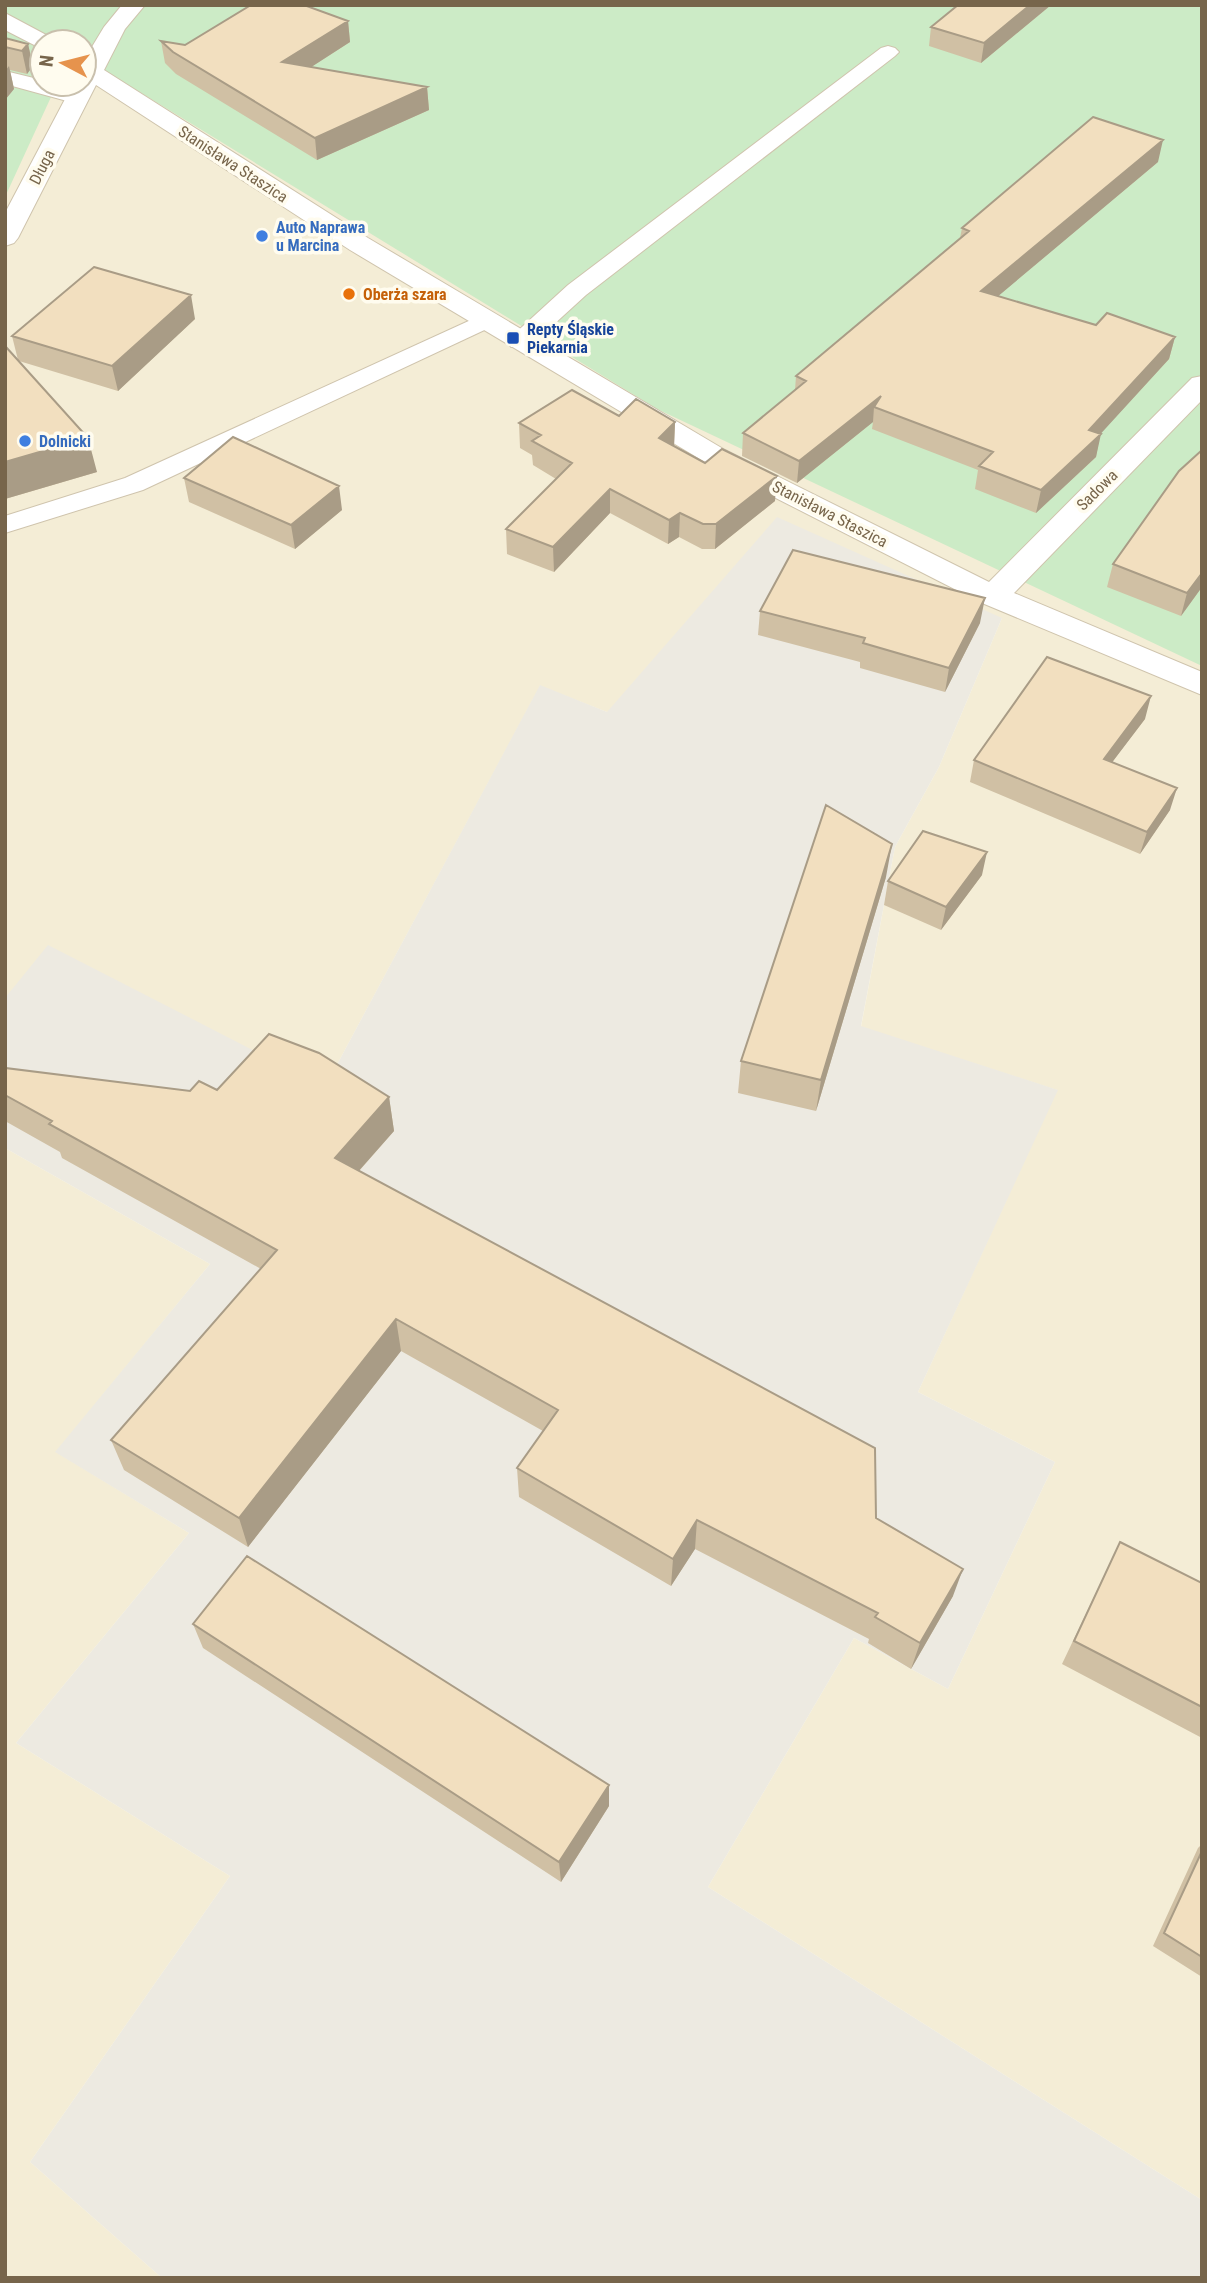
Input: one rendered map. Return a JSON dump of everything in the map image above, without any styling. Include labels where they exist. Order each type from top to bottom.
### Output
[{"type":"street","name":"Długa","points":[[98,53],[115,27],[134,5]]},
{"type":"street","points":[[5,20],[28,34]]},
{"type":"street","name":"Stanisława Staszica","points":[[98,76],[312,215],[484,321],[715,456],[993,596],[1202,684]]},
{"type":"street","name":"Długa","points":[[5,238],[77,98]]},
{"type":"street","name":"Sadowa","points":[[993,596],[1202,384]]},
{"type":"lane","points":[[520,342],[577,290],[888,52]]},
{"type":"lane","points":[[5,77],[28,83]]},
{"type":"lane","points":[[5,526],[134,484],[484,321]]},
{"type":"shaded area","points":[[5,5],[1202,5],[1202,2200],[708,1887],[854,1638],[948,1689],[1055,1462],[918,1392],[1057,1090],[861,1027],[895,847],[939,767],[1002,618],[607,712],[540,686],[325,1087],[5,998]]},
{"type":"shaded area","points":[[777,517],[1002,618],[939,767],[895,847],[861,1026],[1058,1090],[918,1392],[1055,1462],[948,1689],[854,1638],[708,1887],[1202,2200],[1202,2278],[162,2278],[30,2162],[230,1876],[16,1743],[189,1533],[55,1452],[210,1264],[5,1148],[5,998],[48,945],[325,1087],[540,685],[607,712]]},
{"type":"shaded area","points":[[5,1148],[210,1264],[56,1452],[189,1533],[16,1743],[230,1876],[30,2162],[162,2278],[5,2278]]},
{"type":"green space","points":[[5,5],[1202,5],[1202,666],[657,409],[98,67],[98,28],[28,28],[28,98],[51,98],[5,197]]},
{"type":"building","points":[[251,5],[304,5],[348,21],[282,62],[427,87],[315,138],[173,52],[161,41],[185,45]]},
{"type":"building","points":[[958,5],[1030,5],[984,43],[931,27]]},
{"type":"building","points":[[5,38],[28,44],[22,51],[5,47]]},
{"type":"building","points":[[1093,117],[1163,140],[981,291],[1096,325],[1107,313],[1175,337],[1089,430],[1101,434],[1041,490],[979,466],[993,452],[874,407],[881,396],[799,461],[743,433],[806,381],[796,376],[969,231],[962,228]]},
{"type":"building","points":[[94,267],[191,295],[112,366],[12,336]]},
{"type":"building","points":[[6,347],[88,438],[5,462]]},
{"type":"building","points":[[572,390],[619,416],[636,399],[675,422],[659,438],[705,463],[722,449],[777,476],[716,524],[703,524],[680,513],[669,520],[610,489],[553,547],[506,529],[572,463],[532,441],[541,435],[519,423]]},
{"type":"building","points":[[233,437],[339,486],[291,525],[184,478]]},
{"type":"building","points":[[1202,450],[1202,573],[1187,593],[1113,564],[1179,471]]},
{"type":"building","points":[[793,550],[985,598],[949,668],[863,643],[865,638],[760,611]]},
{"type":"building","points":[[1047,657],[1151,696],[1104,759],[1177,788],[1147,832],[974,760]]},
{"type":"building","points":[[826,805],[892,844],[821,1080],[741,1061]]},
{"type":"building","points":[[923,831],[987,852],[946,907],[888,881]]},
{"type":"building","points":[[269,1034],[319,1053],[389,1097],[335,1158],[875,1448],[876,1518],[963,1569],[920,1643],[875,1617],[878,1613],[697,1520],[673,1559],[517,1468],[558,1410],[396,1319],[239,1518],[111,1440],[277,1250],[49,1124],[52,1121],[5,1095],[5,1068],[190,1091],[199,1081],[217,1090]]},
{"type":"building","points":[[1120,1542],[1202,1583],[1202,1707],[1074,1641]]},
{"type":"building","points":[[247,1556],[609,1785],[559,1862],[193,1624]]},
{"type":"building","points":[[1202,1851],[1202,1957],[1164,1933]]},
{"type":"place","name":"Auto Naprawa u Marcina","points":[[262,236]]},
{"type":"place","name":"Oberża szara","points":[[349,294]]},
{"type":"place","name":"Repty Śląskie Piekarnia","points":[[513,338]]},
{"type":"place","name":"Dolnicki","points":[[25,441]]}]
